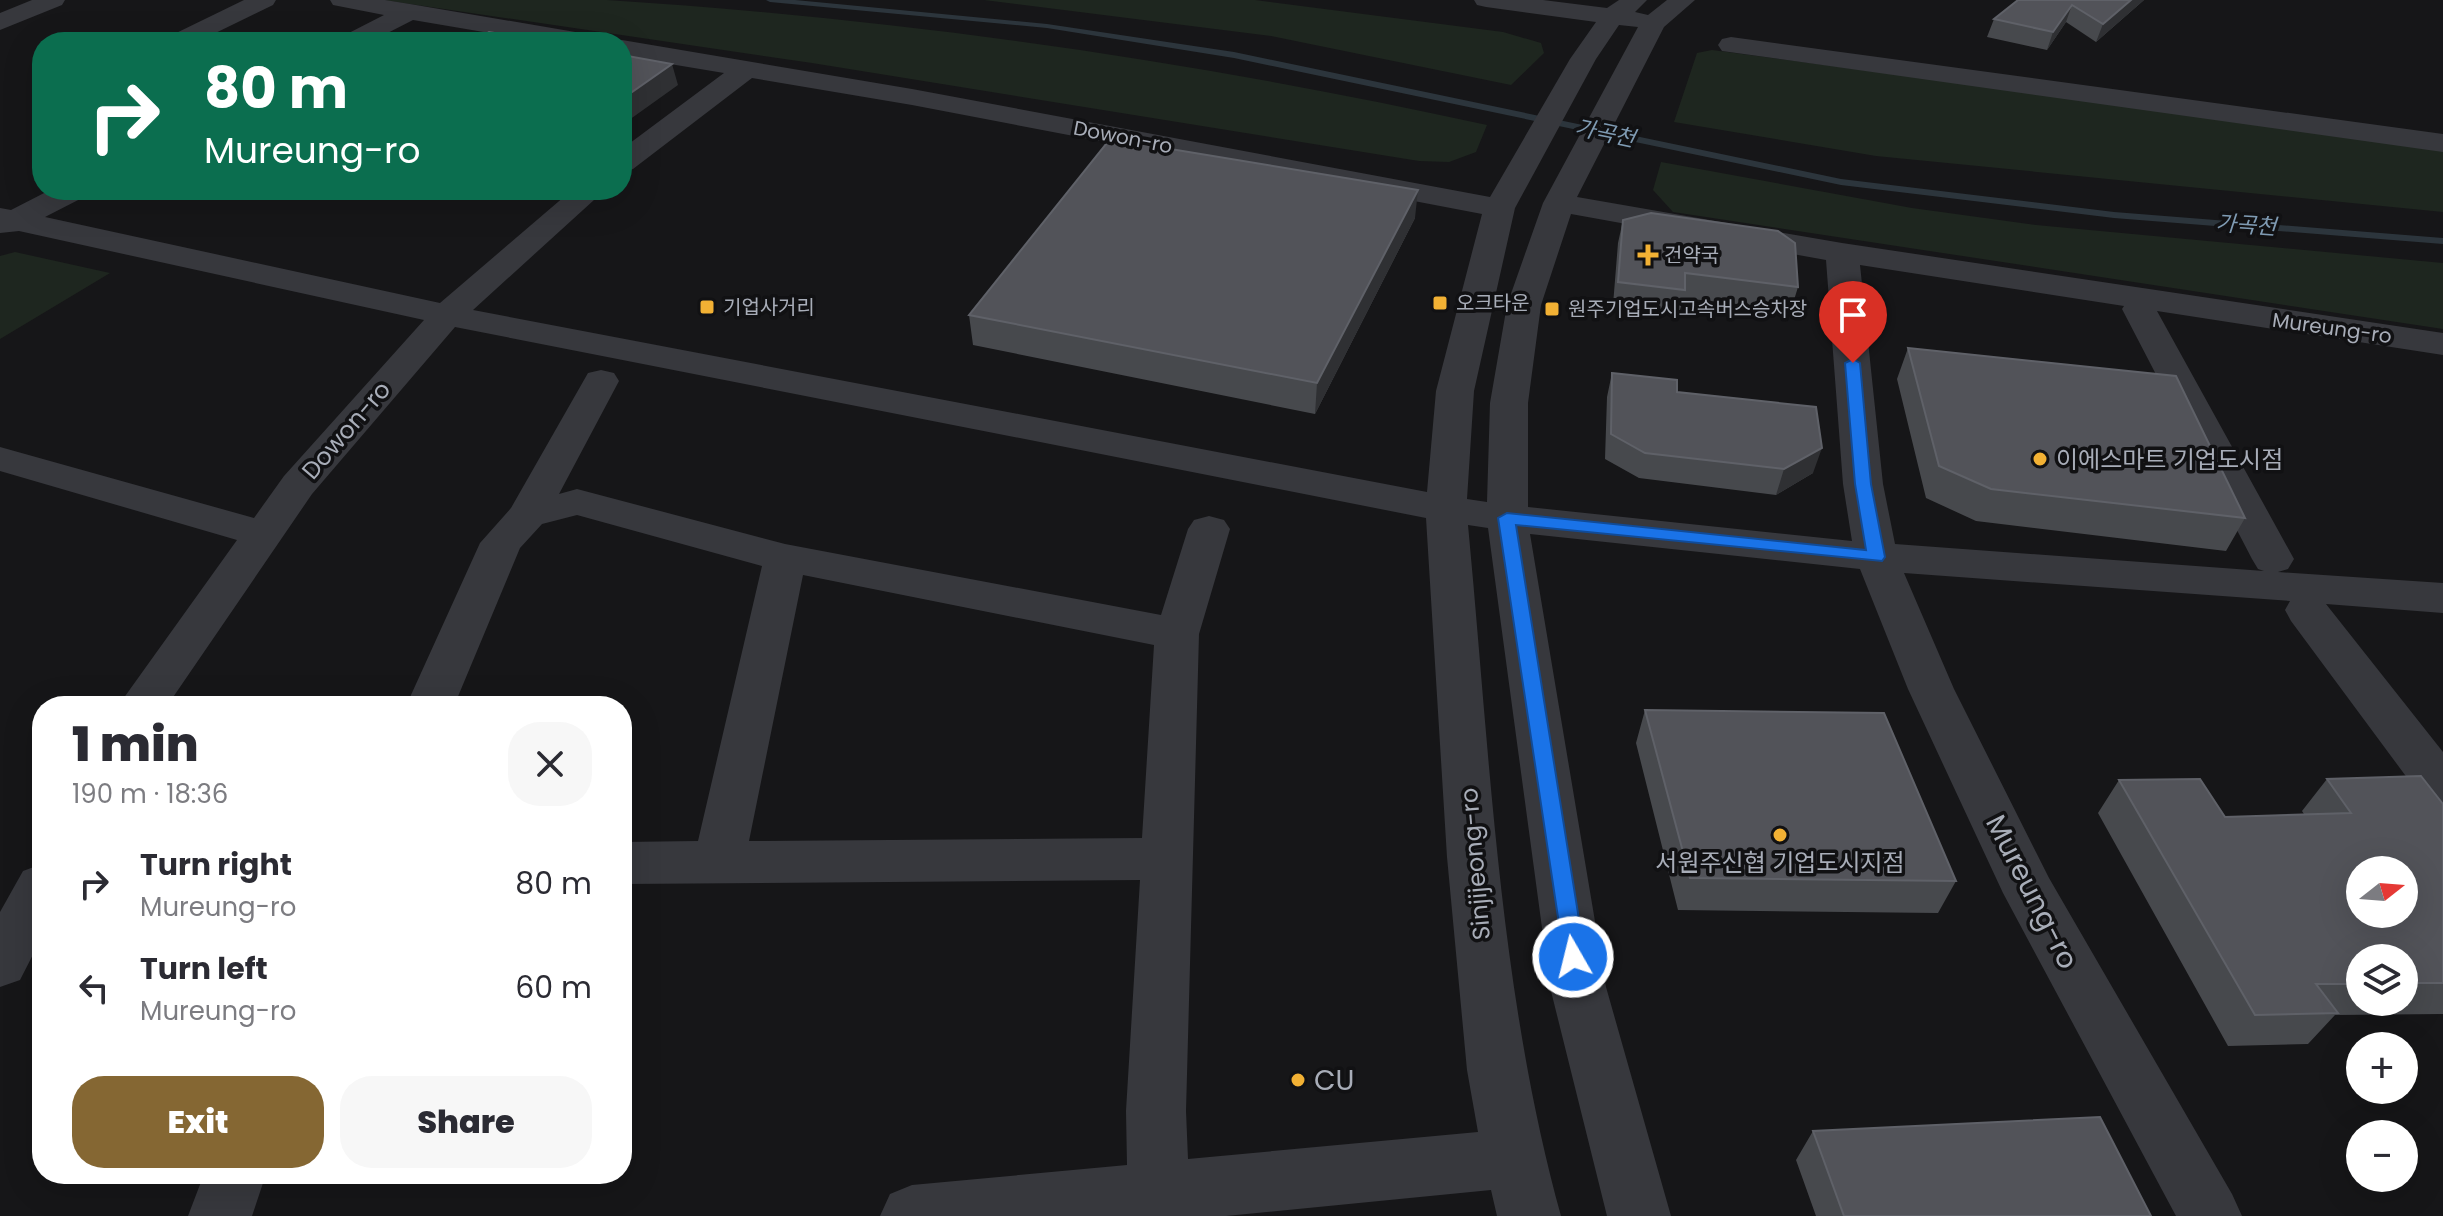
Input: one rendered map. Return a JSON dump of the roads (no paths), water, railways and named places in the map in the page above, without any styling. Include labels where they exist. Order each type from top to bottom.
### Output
[{"type":"street","points":[[0,22],[53,0]]},
{"type":"street","points":[[198,32],[264,0]]},
{"type":"street","points":[[342,0],[530,32]]},
{"type":"street","points":[[1486,0],[1654,22]]},
{"type":"street","points":[[1613,16],[1635,0]]},
{"type":"street","points":[[1639,1216],[1578,987],[1507,518],[1509,403],[1524,305],[1565,189],[1654,22],[1683,0]]},
{"type":"street","points":[[369,32],[410,11]]},
{"type":"street","name":"Sinjijeong-ro","points":[[1529,1216],[1496,1070],[1473,857],[1446,509],[1455,391],[1504,198],[1583,59],[1613,16]]},
{"type":"street","points":[[1731,45],[2443,143]]},
{"type":"street","name":"Dowon-ro","points":[[632,50],[1504,198]]},
{"type":"street","points":[[632,156],[746,70]]},
{"type":"street","name":"Mureung-ro","points":[[1565,189],[1842,253],[2443,344]]},
{"type":"street","points":[[5,222],[52,200]]},
{"type":"street","name":"Dowon-ro","points":[[149,696],[298,485],[447,315],[579,200]]},
{"type":"street","points":[[5,222],[447,315],[1446,509],[1876,557],[2443,598]]},
{"type":"street","name":"Mureung-ro","points":[[1842,253],[1863,484],[1876,557],[1931,689],[2030,893],[2210,1216]]},
{"type":"street","points":[[2139,309],[2273,559]]},
{"type":"street","points":[[434,696],[501,543],[527,515],[601,381]]},
{"type":"street","points":[[0,459],[264,534]]},
{"type":"street","points":[[527,515],[577,502],[785,558],[1177,634]]},
{"type":"street","points":[[1158,1204],[1156,1111],[1177,634],[1209,529]]},
{"type":"street","points":[[719,862],[785,558]]},
{"type":"street","points":[[2307,610],[2443,788]]},
{"type":"street","points":[[632,863],[1167,859]]},
{"type":"street","points":[[0,963],[32,904]]},
{"type":"street","points":[[912,1216],[1158,1204],[1514,1158]]},
{"type":"street","points":[[220,1216],[231,1184]]},
{"type":"waterway","name":"가곡천","points":[[770,0],[1047,26],[1234,55],[1841,182],[2114,215],[2443,241]]},
{"type":"place","name":"건약국","points":[[1648,255]]},
{"type":"place","name":"오크타운","points":[[1440,303]]},
{"type":"place","name":"기업사거리","points":[[707,307]]},
{"type":"place","name":"원주기업도시고속버스승차장","points":[[1552,309]]},
{"type":"place","name":"이에스마트 기업도시점","points":[[2040,459]]},
{"type":"place","name":"서원주신협 기업도시지점","points":[[1780,835]]},
{"type":"place","name":"CU","points":[[1298,1080]]}]
